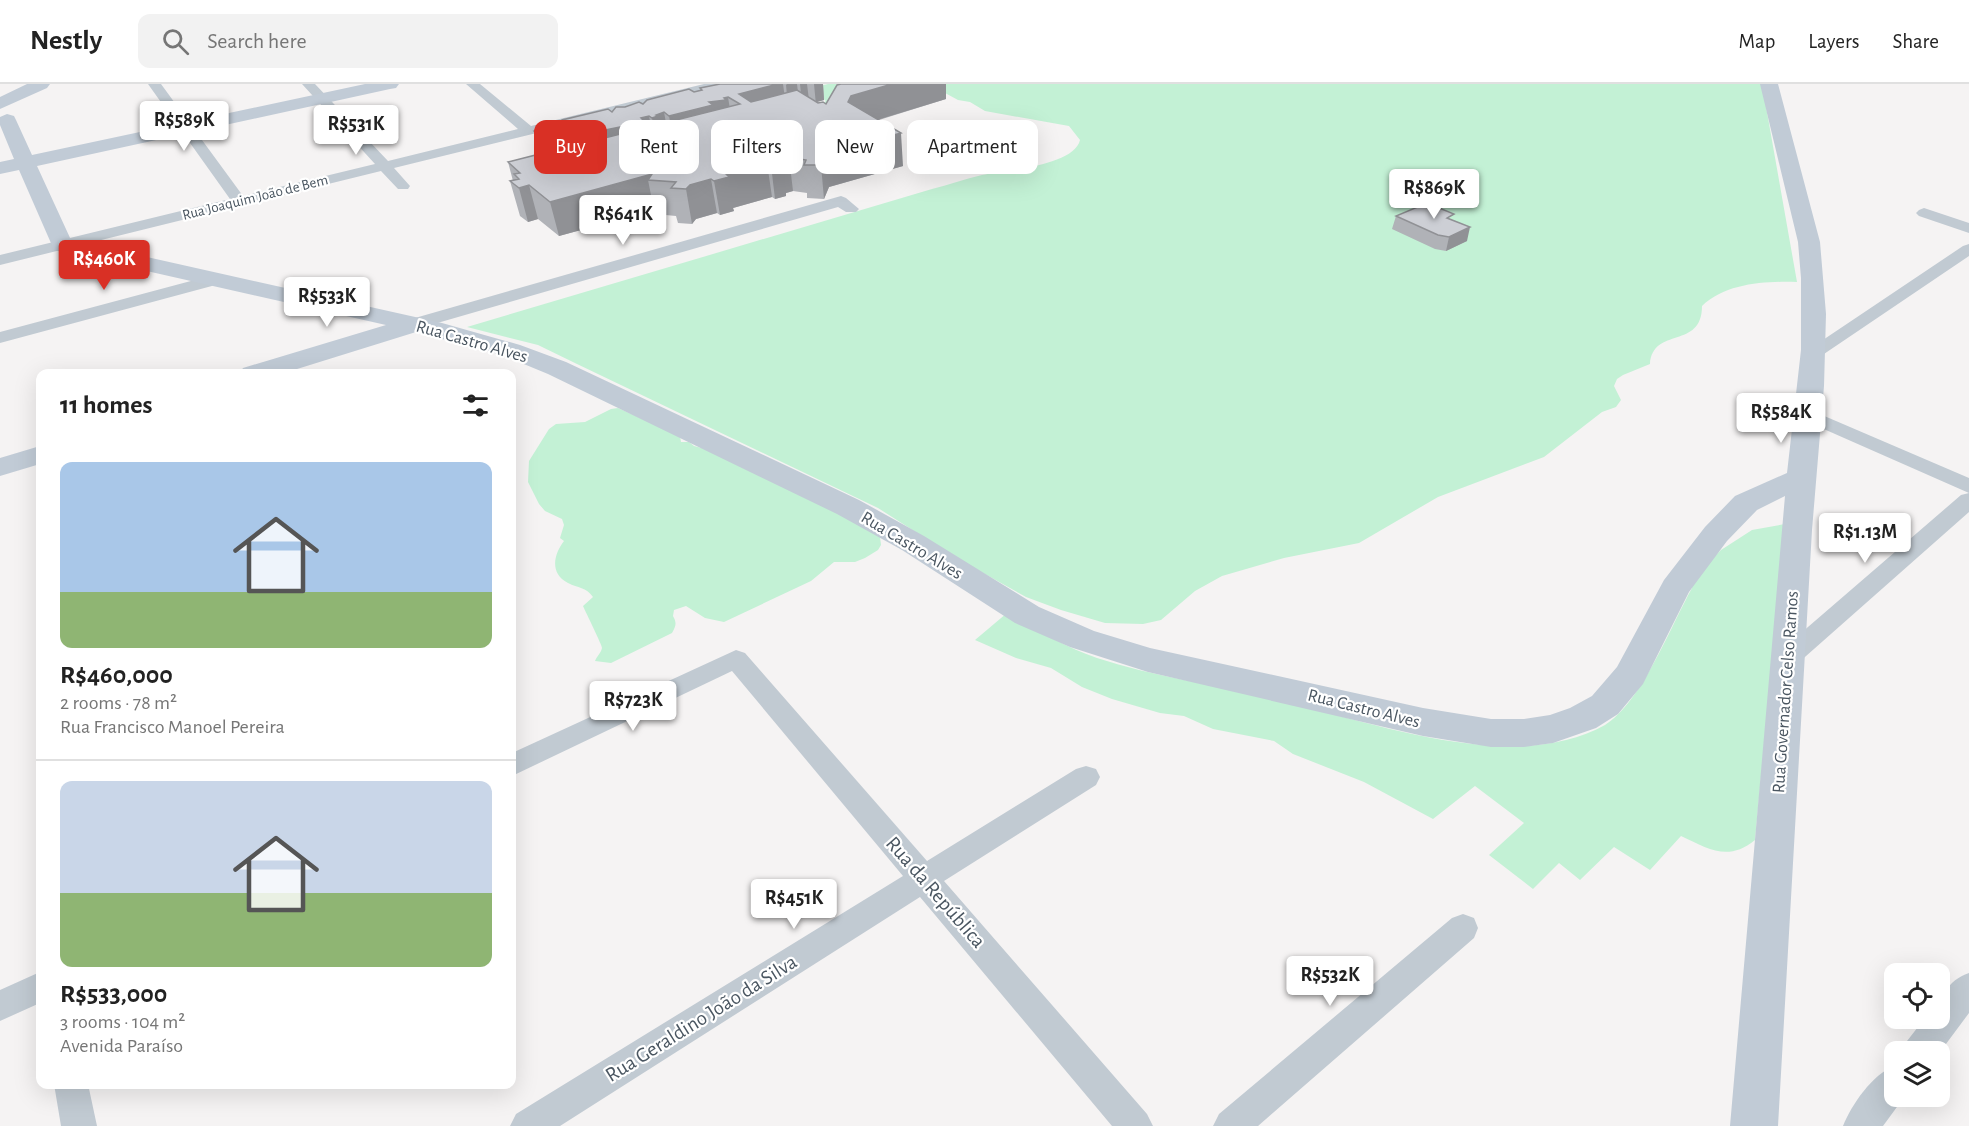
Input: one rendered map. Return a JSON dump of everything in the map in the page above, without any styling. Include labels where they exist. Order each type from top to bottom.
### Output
[{"type":"street","points":[[41,84],[4,112],[62,244]]},
{"type":"street","points":[[154,84],[239,201]]},
{"type":"street","points":[[308,84],[403,186]]},
{"type":"street","points":[[0,168],[390,84]]},
{"type":"street","points":[[472,84],[529,131]]},
{"type":"street","points":[[649,84],[668,97]]},
{"type":"street","name":"Rua Joaquim João de Bem","points":[[572,120],[720,84]]},
{"type":"street","name":"Rua Governador Celso Ramos","points":[[1754,1126],[1800,478],[1814,352],[1815,301],[1809,242],[1769,84]]},
{"type":"street","points":[[530,112],[540,120]]},
{"type":"street","name":"Rua Joaquim João de Bem","points":[[0,260],[534,130]]},
{"type":"street","points":[[271,369],[428,327],[846,205],[428,327],[316,369]]},
{"type":"street","points":[[1924,213],[1969,228]]},
{"type":"street","name":"Rua Castro Alves","points":[[62,244],[428,327],[511,350],[557,368],[848,507],[896,533],[1027,615],[1082,639],[1148,660],[1466,730],[1524,733],[1553,729],[1583,718],[1605,705],[1631,675],[1675,588],[1716,534],[1746,503],[1800,478]]},
{"type":"street","points":[[1814,352],[1969,249]]},
{"type":"street","points":[[0,338],[217,279]]},
{"type":"street","points":[[1808,415],[1969,486]]},
{"type":"street","points":[[0,450],[36,439]]},
{"type":"street","points":[[0,467],[36,456]]},
{"type":"street","points":[[1788,658],[1969,500]]},
{"type":"street","name":"Rua da República","points":[[516,763],[736,659],[1136,1126]]},
{"type":"street","name":"Rua Geraldino João da Silva","points":[[528,1126],[1086,777]]},
{"type":"street","points":[[1231,1126],[1463,928]]},
{"type":"street","points":[[1928,1041],[1969,988]]},
{"type":"street","points":[[0,1006],[36,989]]},
{"type":"street","points":[[71,1089],[79,1126]]},
{"type":"street","points":[[1861,1126],[1884,1096]]},
{"type":"green space","points":[[828,84],[1762,84],[1797,282],[1747,285],[1712,298],[1702,306],[1700,320],[1694,328],[1686,334],[1659,345],[1653,352],[1650,364],[1617,379],[1614,386],[1621,400],[1616,407],[1602,412],[1544,457],[1438,497],[1359,543],[1284,558],[1222,576],[1195,591],[1161,620],[1143,624],[1105,623],[1026,597],[958,559],[878,508],[538,345],[467,327],[969,178],[988,174],[1038,174],[1038,165],[1065,156],[1075,149],[1080,140],[1069,126],[985,111],[934,87],[834,114],[823,103],[826,101],[821,97],[791,93]]},
{"type":"green space","points":[[618,408],[680,436],[681,442],[689,442],[694,446],[713,451],[872,528],[880,537],[881,545],[878,550],[855,562],[834,562],[811,581],[724,622],[705,618],[686,606],[674,610],[673,616],[676,624],[672,633],[611,663],[595,661],[602,648],[583,606],[593,597],[585,589],[568,583],[558,574],[555,563],[564,541],[560,538],[564,525],[562,519],[545,511],[539,504],[528,482],[529,461],[549,429],[556,424],[585,422],[611,409]]},
{"type":"green space","points":[[1785,524],[1755,840],[1745,847],[1727,852],[1710,849],[1681,836],[1650,870],[1614,847],[1580,880],[1559,863],[1533,889],[1489,855],[1524,823],[1475,786],[1433,819],[1364,782],[1293,754],[1274,741],[1213,729],[1184,716],[1160,713],[1112,699],[1082,687],[1051,668],[1016,658],[975,640],[1007,613],[1074,649],[1143,671],[1259,695],[1442,740],[1496,746],[1552,743],[1580,736],[1605,725],[1631,700],[1654,662],[1692,588],[1689,581],[1721,550],[1752,530]]},
{"type":"building","points":[[720,84],[778,84],[739,94],[751,102],[797,90],[818,103],[826,104],[837,85],[892,84],[851,96],[848,102],[879,120],[815,120],[815,165],[804,165],[806,160],[803,159],[803,120],[711,120],[711,174],[726,174],[729,177],[714,181],[711,179],[690,185],[686,189],[671,188],[676,182],[648,180],[652,174],[699,174],[699,120],[676,120],[740,104],[728,97],[724,98],[726,100],[709,102],[713,105],[669,116],[664,112],[652,118],[649,116],[641,118],[643,120],[619,120],[619,127],[607,130],[607,120],[562,120],[608,109],[612,112],[616,107],[625,107],[639,102],[643,104],[647,100],[689,89],[694,92],[702,90],[700,88]]},
{"type":"building","points":[[619,134],[619,174],[652,174],[550,202],[529,185],[519,188],[510,181],[519,179],[514,174],[520,173],[508,162],[534,155],[534,174],[607,174],[607,137]]},
{"type":"building","points":[[1427,203],[1454,214],[1447,218],[1470,227],[1449,237],[1438,235],[1396,216]]}]
